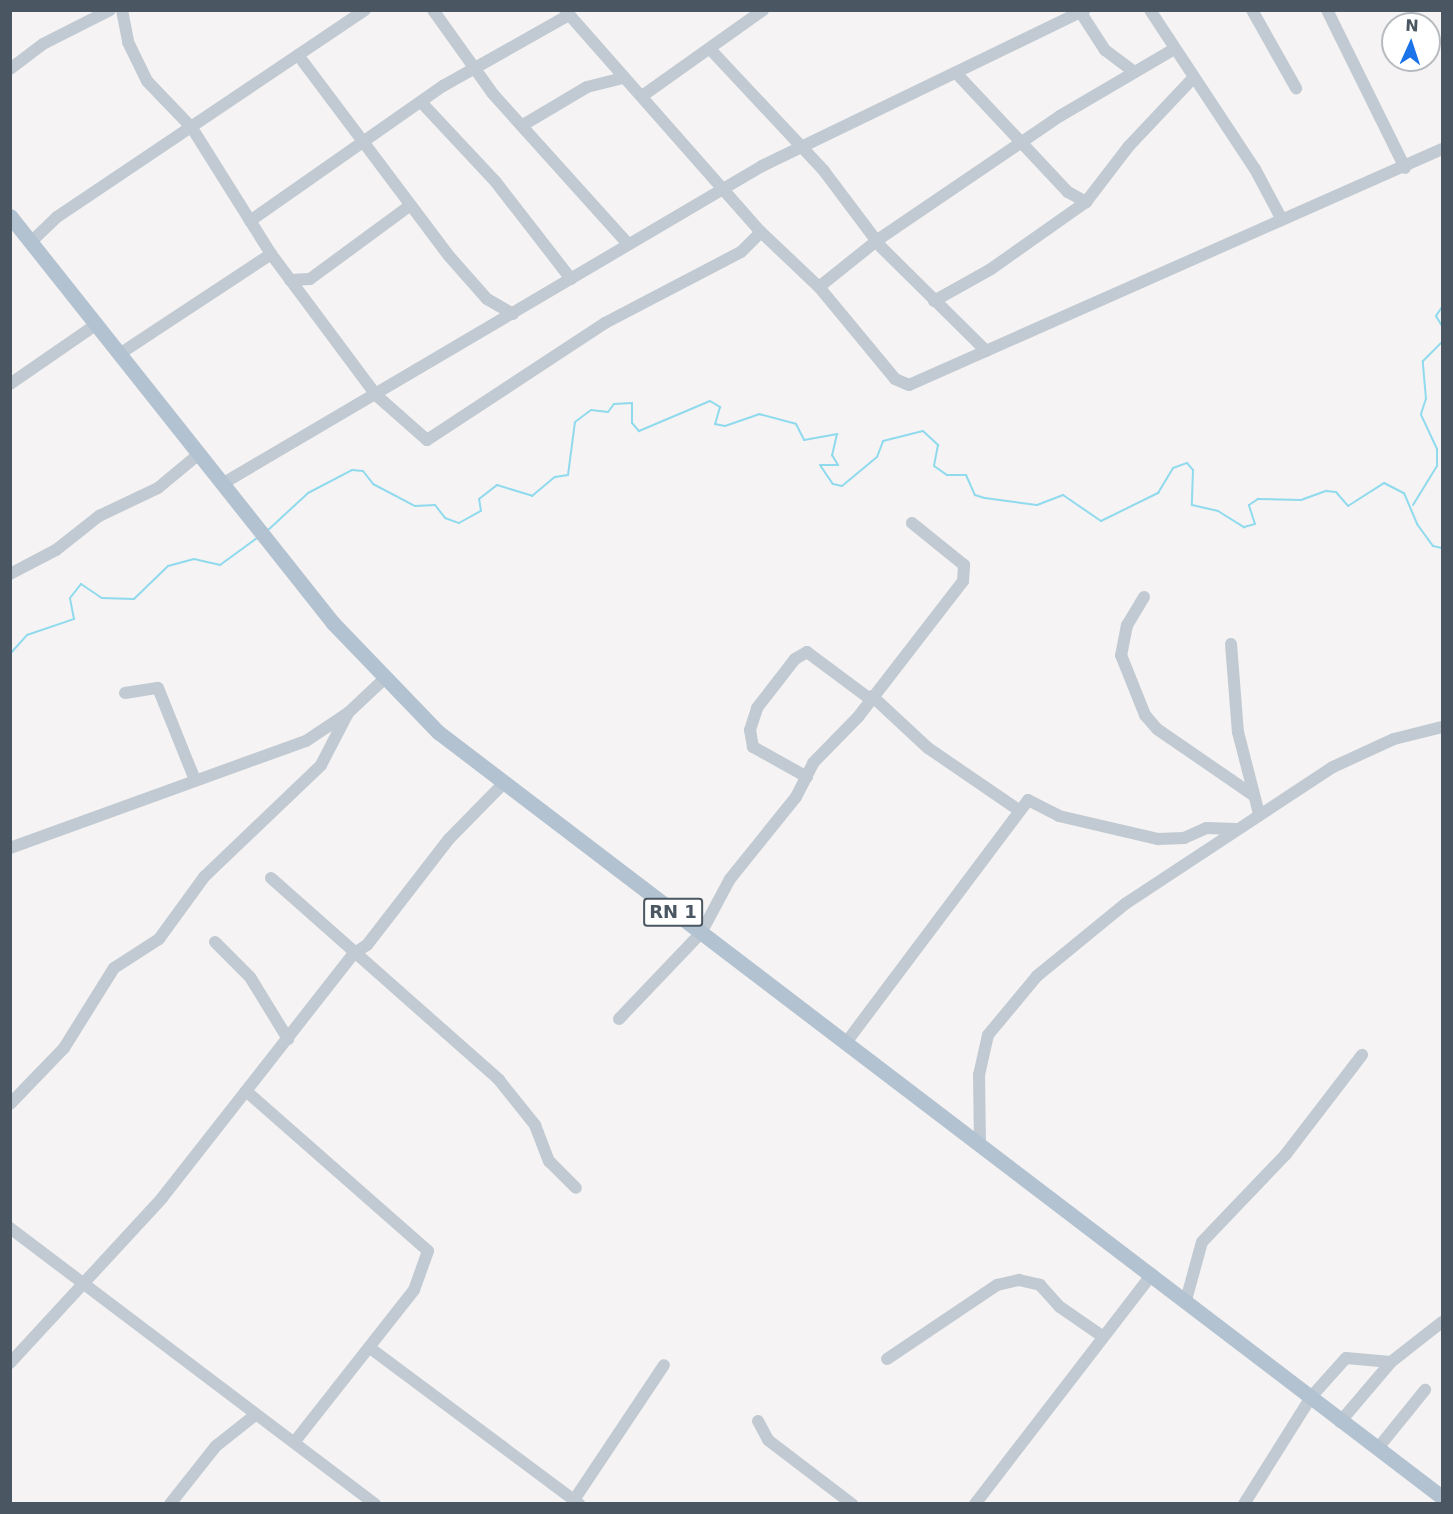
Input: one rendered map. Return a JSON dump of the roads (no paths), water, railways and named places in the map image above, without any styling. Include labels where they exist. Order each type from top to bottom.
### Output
[{"type":"main road","name":"RN 1","points":[[10,216],[121,353],[222,484],[383,680],[503,784],[1152,1274],[1340,1422],[1443,1497]]},
{"type":"street","points":[[10,69],[43,44],[110,10]]},
{"type":"street","points":[[122,10],[128,42],[147,81],[192,128],[271,254],[376,395],[427,440],[605,323],[741,252],[761,232]]},
{"type":"street","points":[[31,242],[57,217],[365,10]]},
{"type":"street","points":[[433,10],[473,69],[627,243]]},
{"type":"street","points":[[645,94],[763,10]]},
{"type":"street","points":[[1150,10],[1193,78],[1256,169],[1281,218]]},
{"type":"street","points":[[1252,10],[1296,88]]},
{"type":"street","points":[[1327,10],[1405,168]]},
{"type":"street","points":[[222,484],[725,187],[1083,12],[1105,50],[1134,72]]},
{"type":"street","points":[[250,221],[361,141],[473,69],[567,13],[622,78],[645,94],[761,232],[819,287],[899,382],[932,378],[986,351],[1281,218],[1405,168],[1443,149]]},
{"type":"street","points":[[711,49],[934,301],[986,351]]},
{"type":"street","points":[[819,287],[879,239],[1134,72],[1174,49]]},
{"type":"street","points":[[298,55],[408,207],[487,299],[513,314]]},
{"type":"street","points":[[957,74],[1068,192],[1086,202]]},
{"type":"street","points":[[523,125],[587,87],[622,78]]},
{"type":"street","points":[[934,301],[991,269],[1086,202],[1128,146],[1193,78]]},
{"type":"street","points":[[421,102],[495,181],[571,279]]},
{"type":"street","points":[[290,280],[310,279],[408,207]]},
{"type":"street","points":[[121,353],[271,254]]},
{"type":"street","points":[[10,384],[97,324]]},
{"type":"street","points":[[10,574],[56,550],[99,516],[158,488],[199,454]]},
{"type":"street","points":[[619,1019],[701,933],[754,844],[807,777],[813,763],[871,697],[966,574],[950,552],[912,523]]},
{"type":"street","points":[[1144,597],[1121,641],[1121,655],[1145,715],[1156,729],[1253,795]]},
{"type":"street","points":[[1231,644],[1238,732],[1259,814]]},
{"type":"street","points":[[807,777],[753,747],[750,730],[757,708],[795,659],[807,652],[871,697],[928,748],[1017,809]]},
{"type":"street","points":[[10,848],[306,741],[348,713],[383,680]]},
{"type":"street","points":[[125,693],[158,688],[195,780]]},
{"type":"street","points":[[10,1104],[64,1048],[114,968],[159,939],[204,877],[321,765],[348,713]]},
{"type":"street","points":[[980,1145],[982,1058],[1001,1015],[1037,976],[1125,904],[1236,829],[1357,752],[1443,727]]},
{"type":"street","points":[[10,1363],[162,1198],[353,954],[367,945],[450,839],[503,784]]},
{"type":"street","points":[[845,1044],[1017,809],[1028,800],[1059,816],[1158,839],[1184,838],[1206,828],[1236,829]]},
{"type":"street","points":[[271,878],[353,954],[499,1080],[535,1125],[549,1161],[576,1188]]},
{"type":"street","points":[[215,942],[250,977],[288,1038]]},
{"type":"street","points":[[1186,1300],[1202,1242],[1286,1154],[1362,1055]]},
{"type":"street","points":[[246,1091],[428,1251],[414,1290],[296,1440]]},
{"type":"street","points":[[10,1228],[86,1283],[254,1416],[296,1440],[375,1503]]},
{"type":"street","points":[[975,1503],[1152,1274]]},
{"type":"street","points":[[887,1359],[997,1285],[1019,1280],[1040,1285],[1060,1307],[1102,1336]]},
{"type":"street","points":[[1340,1422],[1391,1362],[1443,1322]]},
{"type":"street","points":[[370,1348],[570,1500],[664,1365]]},
{"type":"street","points":[[1244,1503],[1311,1397],[1351,1355],[1391,1362]]},
{"type":"street","points":[[1378,1448],[1425,1390]]},
{"type":"street","points":[[170,1503],[216,1446],[254,1416]]},
{"type":"street","points":[[758,1421],[768,1440],[852,1503]]},
{"type":"waterway","points":[[1442,307],[1436,316],[1442,326]]},
{"type":"waterway","points":[[1413,505],[1437,466],[1437,449],[1421,414],[1426,399],[1423,361],[1442,342]]},
{"type":"waterway","points":[[267,531],[308,493],[352,470],[363,471],[373,484],[415,506],[435,505],[445,518],[459,523],[481,511],[479,499],[497,485],[532,496],[555,477],[568,475],[575,422],[591,410],[608,412],[614,404],[632,403],[632,423],[639,431],[710,401],[720,407],[715,424],[725,426],[759,414],[796,424],[804,440],[837,434],[832,455],[838,465],[820,465],[833,484],[842,486],[877,457],[883,441],[923,431],[938,445],[934,466],[947,475],[966,475],[975,495],[985,498],[1037,505],[1063,495],[1101,521],[1158,493],[1173,468],[1187,463],[1193,470],[1192,505],[1218,511],[1244,527],[1255,524],[1249,505],[1258,499],[1301,500],[1326,491],[1336,492],[1348,506],[1384,483],[1404,493],[1417,524],[1433,546],[1442,548]]},
{"type":"waterway","points":[[10,654],[27,635],[74,619],[70,598],[81,584],[102,598],[134,599],[168,566],[194,559],[220,565],[257,538]]}]
